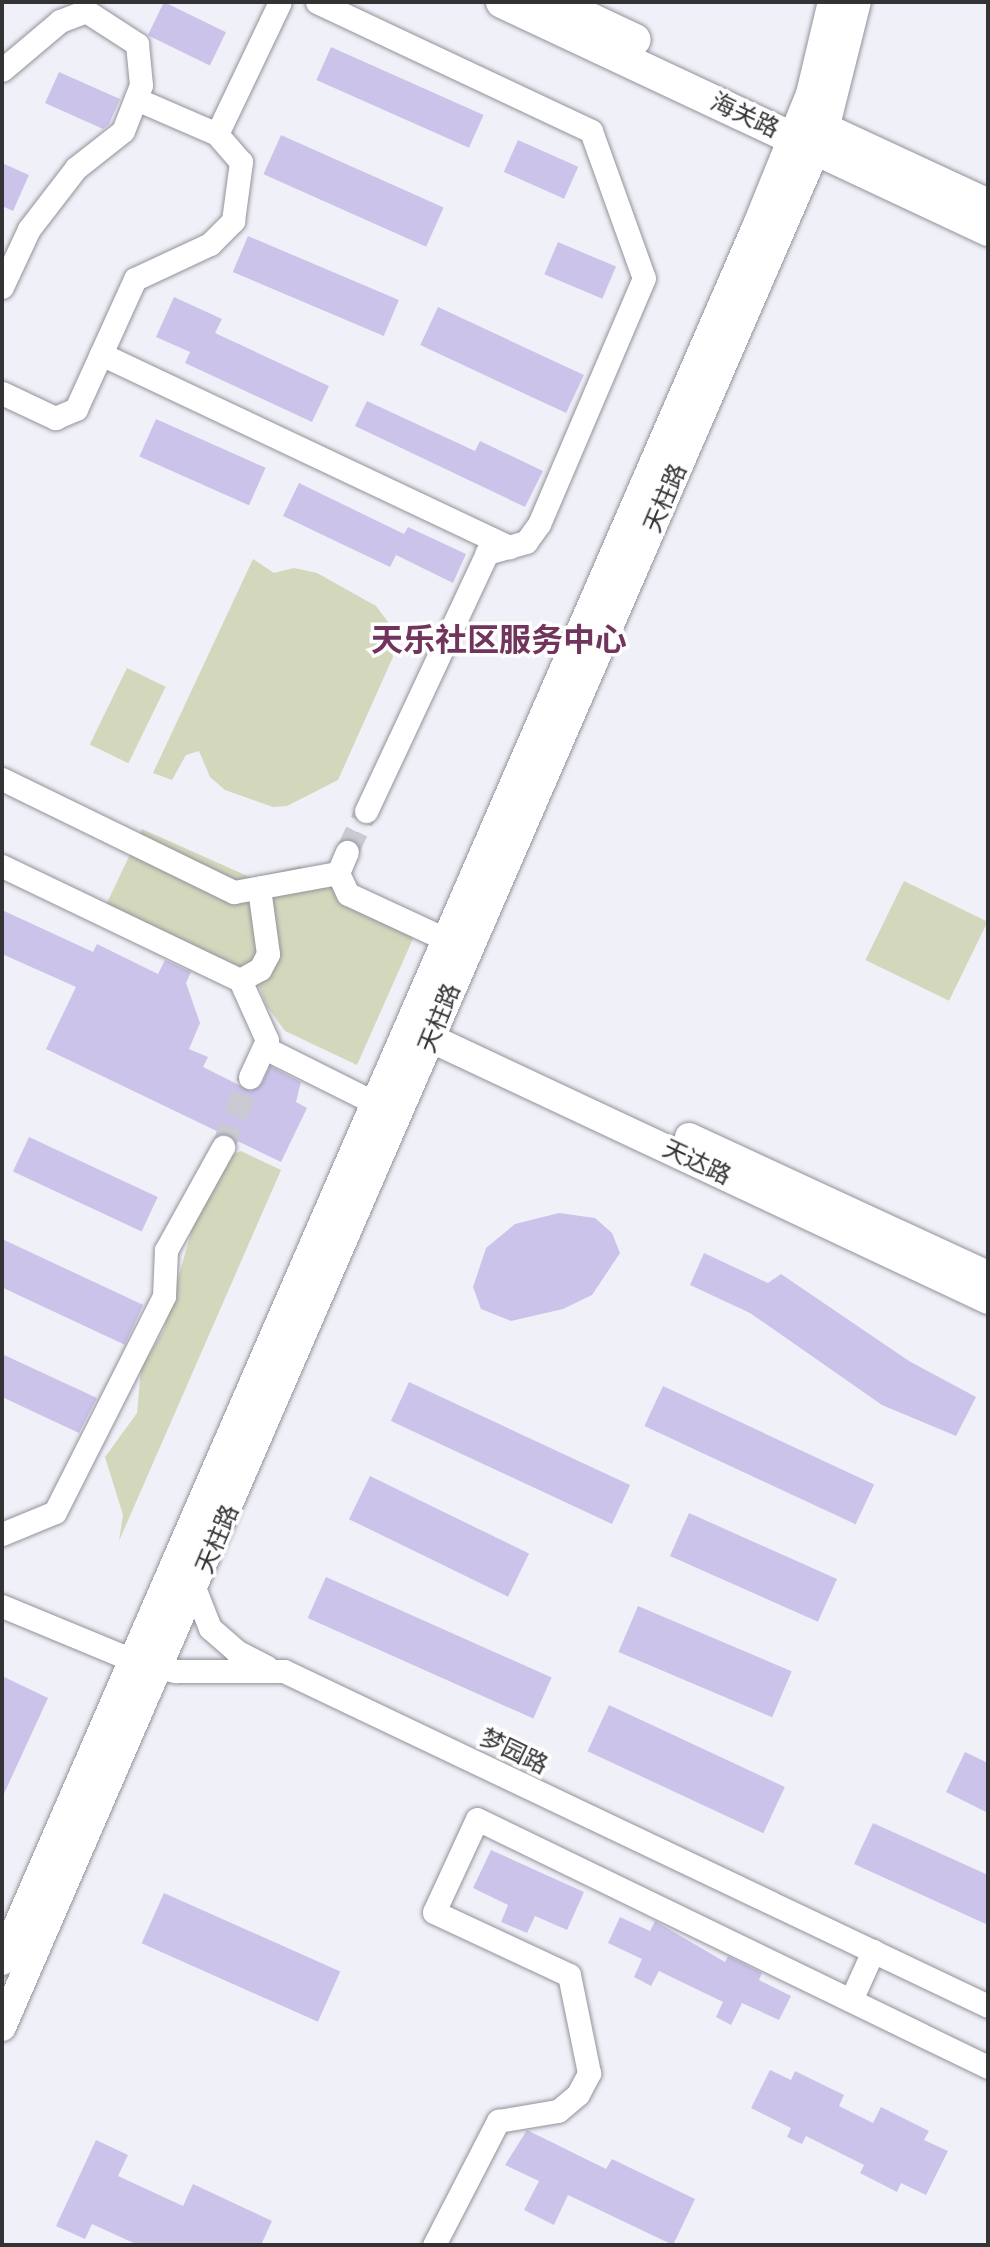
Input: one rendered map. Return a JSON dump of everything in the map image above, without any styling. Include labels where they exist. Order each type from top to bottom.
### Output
[{"type":"main road","name":"海关路","points":[[502,2],[808,133],[988,205]]},
{"type":"main road","name":"海关路","points":[[554,2],[808,133],[988,230]]},
{"type":"street","points":[[217,134],[280,2]]},
{"type":"street","points":[[317,2],[591,131],[644,278],[540,524],[526,542],[487,553],[366,811]]},
{"type":"street","name":"天柱路","points":[[808,133],[832,2]]},
{"type":"street","name":"天柱路","points":[[2,1961],[409,1016],[455,943],[808,133],[857,2]]},
{"type":"street","points":[[2,70],[60,21],[91,7],[137,44],[141,85],[123,131],[76,168],[29,229],[2,287]]},
{"type":"street","points":[[2,393],[55,418],[76,409],[135,279],[210,244],[233,221],[241,162],[217,134],[136,99]]},
{"type":"street","points":[[101,354],[510,547]]},
{"type":"street","points":[[2,779],[234,892],[259,888],[342,862],[348,894],[455,943]]},
{"type":"street","points":[[2,866],[240,980],[267,1040],[250,1077]]},
{"type":"street","points":[[240,980],[260,969],[268,954],[259,888]]},
{"type":"street","name":"天柱路","points":[[2,2027],[195,1590],[399,1115],[435,1028],[455,943]]},
{"type":"street","name":"天达路","points":[[409,1016],[988,1275]]},
{"type":"street","name":"天达路","points":[[435,1028],[988,1300]]},
{"type":"street","points":[[265,1048],[399,1115]]},
{"type":"street","points":[[2,1534],[55,1512],[164,1296],[166,1250],[223,1147]]},
{"type":"street","points":[[195,1590],[210,1628],[236,1651],[269,1667]]},
{"type":"street","name":"梦园路","points":[[2,1606],[133,1662],[161,1668],[269,1667],[988,2006]]},
{"type":"street","points":[[434,2245],[498,2121],[558,2111],[578,2094],[589,2073],[569,1975],[435,1912],[478,1819],[988,2067]]},
{"type":"street","points":[[851,2000],[873,1951]]},
{"type":"green space","points":[[253,559],[274,573],[294,568],[317,573],[376,606],[388,622],[393,657],[338,780],[287,806],[273,807],[225,790],[210,777],[199,751],[186,755],[172,780],[153,773]]},
{"type":"green space","points":[[127,668],[166,687],[128,763],[90,744]]},
{"type":"green space","points":[[142,829],[252,878],[300,866],[399,913],[416,932],[357,1065],[285,1031],[266,1005],[257,980],[105,907]]},
{"type":"green space","points":[[904,881],[988,922],[949,1001],[865,960]]},
{"type":"green space","points":[[241,1151],[281,1170],[119,1541],[123,1515],[105,1457],[137,1413],[141,1369],[164,1329],[192,1229],[225,1158]]},
{"type":"building","points":[[164,2],[226,32],[210,66],[148,35]]},
{"type":"building","points":[[331,47],[484,115],[469,148],[316,80]]},
{"type":"building","points":[[59,72],[120,99],[109,124],[103,129],[45,103]]},
{"type":"building","points":[[281,135],[444,207],[426,247],[264,174]]},
{"type":"building","points":[[518,140],[578,167],[564,199],[504,172]]},
{"type":"building","points":[[2,163],[29,175],[13,211],[2,206]]},
{"type":"building","points":[[248,236],[399,300],[384,336],[233,272]]},
{"type":"building","points":[[558,242],[616,267],[602,299],[544,274]]},
{"type":"building","points":[[174,297],[222,319],[215,333],[329,386],[312,422],[185,363],[190,352],[156,337]]},
{"type":"building","points":[[438,307],[584,375],[566,413],[420,345]]},
{"type":"building","points":[[367,401],[475,451],[480,441],[543,471],[525,507],[355,426]]},
{"type":"building","points":[[156,419],[266,468],[249,505],[139,456]]},
{"type":"building","points":[[299,483],[404,534],[408,527],[466,554],[453,583],[396,555],[390,567],[283,516]]},
{"type":"building","points":[[2,910],[93,952],[97,944],[158,974],[165,960],[191,972],[186,983],[200,1023],[189,1049],[208,1057],[203,1067],[251,1091],[262,1083],[270,1066],[301,1082],[296,1102],[307,1108],[281,1162],[46,1049],[76,987],[2,954]]},
{"type":"building","points":[[29,1137],[158,1197],[142,1231],[13,1171]]},
{"type":"building","points":[[559,1213],[595,1218],[612,1233],[620,1253],[592,1295],[563,1309],[511,1321],[481,1309],[473,1287],[486,1248],[515,1224]]},
{"type":"building","points":[[2,1239],[143,1305],[125,1345],[2,1288]]},
{"type":"building","points":[[704,1253],[768,1283],[781,1274],[909,1361],[976,1397],[956,1436],[882,1405],[750,1313],[690,1285]]},
{"type":"building","points":[[2,1354],[97,1398],[79,1433],[2,1397]]},
{"type":"building","points":[[409,1382],[630,1485],[612,1524],[391,1421]]},
{"type":"building","points":[[663,1386],[874,1484],[856,1524],[644,1426]]},
{"type":"building","points":[[370,1476],[529,1554],[508,1597],[349,1519]]},
{"type":"building","points":[[689,1513],[837,1579],[818,1622],[670,1556]]},
{"type":"building","points":[[326,1577],[552,1677],[533,1719],[308,1618]]},
{"type":"building","points":[[638,1606],[792,1671],[772,1717],[618,1652]]},
{"type":"building","points":[[2,1676],[48,1698],[2,1798]]},
{"type":"building","points":[[609,1705],[785,1787],[763,1833],[587,1751]]},
{"type":"building","points":[[965,1752],[988,1763],[988,1813],[946,1792]]},
{"type":"building","points":[[873,1823],[988,1875],[988,1925],[854,1864]]},
{"type":"building","points":[[491,1850],[584,1892],[567,1930],[535,1916],[527,1933],[501,1922],[508,1905],[473,1888]]},
{"type":"building","points":[[164,1893],[340,1972],[318,2022],[142,1943]]},
{"type":"building","points":[[620,1917],[650,1931],[655,1921],[725,1962],[728,1956],[762,1973],[759,1980],[791,1996],[779,2020],[742,2003],[731,2025],[716,2017],[723,2002],[659,1971],[651,1986],[634,1977],[642,1959],[608,1943]]},
{"type":"building","points":[[770,2070],[791,2080],[795,2071],[844,2095],[839,2106],[873,2123],[881,2107],[929,2131],[924,2140],[948,2151],[926,2195],[901,2183],[897,2192],[860,2173],[864,2165],[806,2136],[802,2144],[787,2137],[791,2128],[751,2108]]},
{"type":"building","points":[[527,2130],[606,2169],[612,2159],[695,2199],[673,2245],[568,2195],[554,2225],[524,2210],[539,2181],[505,2165]]},
{"type":"building","points":[[96,2140],[128,2155],[118,2176],[183,2206],[193,2184],[272,2221],[261,2245],[138,2245],[92,2224],[85,2239],[56,2226]]},
{"type":"tunnel","points":[[347,852],[366,811]]},
{"type":"tunnel","points":[[223,1147],[250,1077]]},
{"type":"district","name":"天乐社区服务中心","points":[[499,639]]}]
